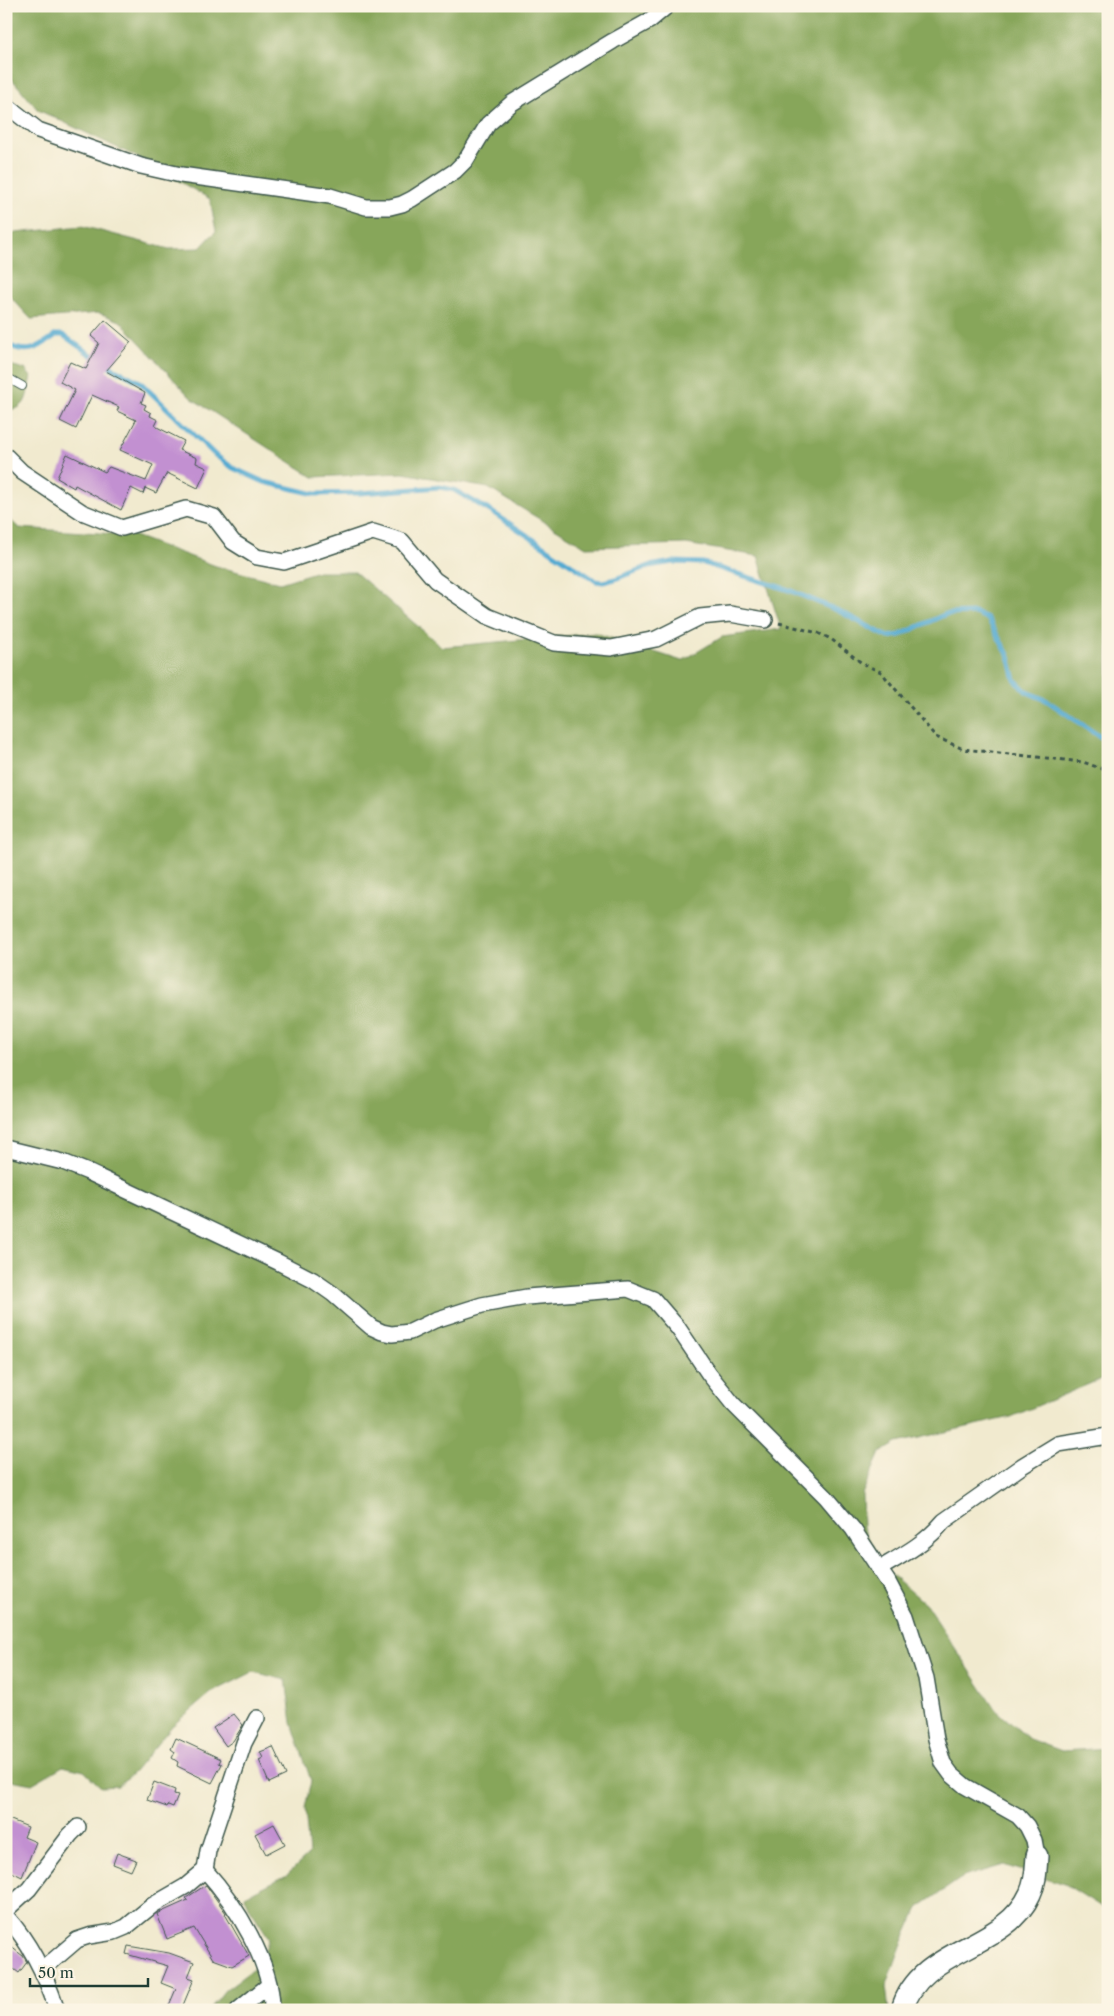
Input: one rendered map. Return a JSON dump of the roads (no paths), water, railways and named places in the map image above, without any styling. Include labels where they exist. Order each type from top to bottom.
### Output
[{"type":"street","points":[[6,105],[38,130],[140,166],[182,175],[330,196],[366,207],[390,207],[412,199],[455,171],[466,160],[488,124],[512,103],[649,21],[667,6]]},
{"type":"street","points":[[6,456],[22,472],[82,512],[122,528],[186,509],[214,517],[233,542],[257,557],[284,562],[373,532],[402,542],[436,580],[487,616],[554,643],[610,648],[656,639],[700,617],[730,614],[765,620]]},
{"type":"street","points":[[6,1148],[63,1162],[88,1172],[278,1262],[313,1280],[333,1294],[366,1323],[382,1332],[392,1334],[410,1332],[436,1320],[482,1305],[527,1297],[628,1289],[653,1298],[678,1328],[709,1374],[733,1404],[844,1516],[906,1616],[926,1678],[936,1739],[943,1763],[951,1774],[965,1786],[1018,1816],[1027,1826],[1034,1840],[1037,1856],[1034,1886],[1030,1896],[1015,1916],[1002,1927],[934,1966],[918,1979],[906,1998],[902,2010]]},
{"type":"street","points":[[879,1570],[918,1546],[934,1533],[944,1521],[1022,1466],[1058,1444],[1108,1436]]},
{"type":"street","points":[[42,1970],[76,1940],[114,1932],[126,1927],[153,1905],[186,1886],[205,1870],[208,1851],[244,1743],[257,1718]]},
{"type":"street","points":[[6,1910],[26,1894],[78,1827]]},
{"type":"street","points":[[205,1870],[219,1886],[249,1934],[264,1967],[269,1985],[272,2010]]},
{"type":"street","points":[[6,1916],[21,1935],[42,1970],[58,2010]]},
{"type":"street","points":[[238,2010],[269,1985]]},
{"type":"lane","points":[[6,377],[22,386]]},
{"type":"waterway","points":[[6,344],[14,348],[27,350],[44,344],[56,335],[63,335],[98,360]]},
{"type":"waterway","points":[[105,364],[140,382],[215,455],[233,468],[264,482],[315,494],[360,493],[440,487],[454,490],[492,512],[596,581],[603,582],[615,579],[649,566],[673,562],[703,563],[789,590],[839,611],[888,637],[900,635],[946,614],[975,613],[988,619],[1009,656],[1015,680],[1027,692],[1046,700],[1108,742]]}]
